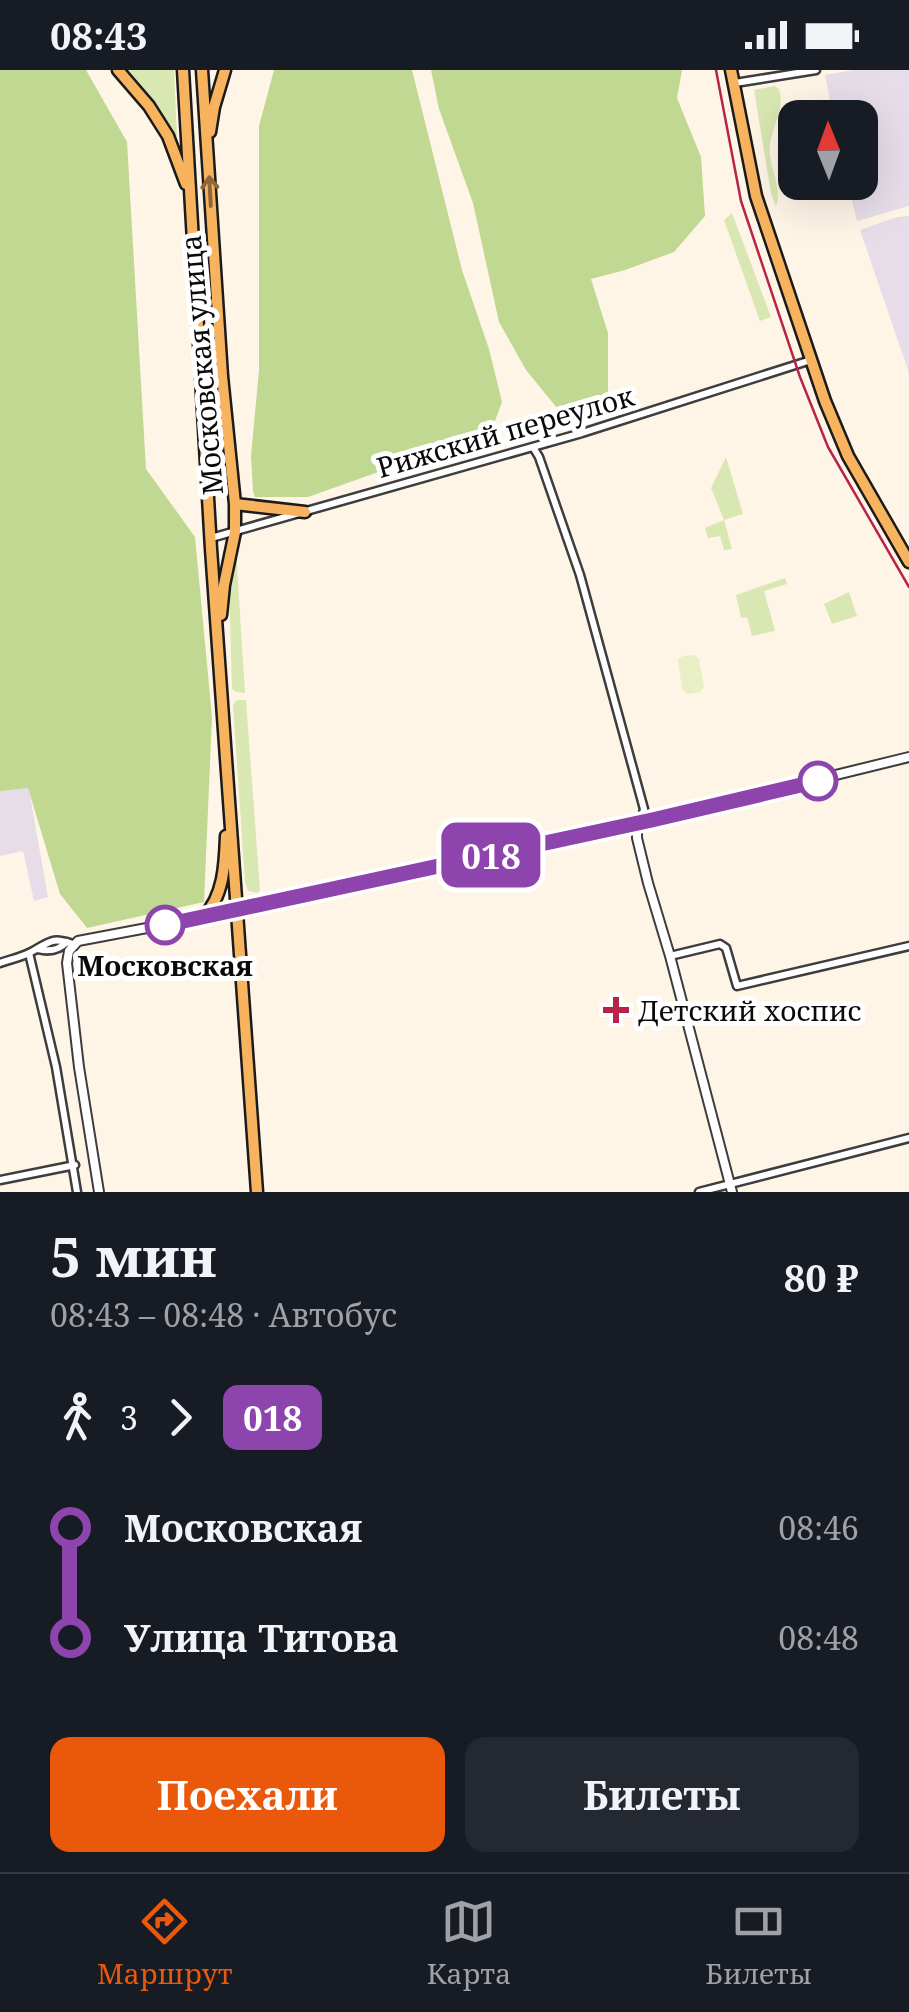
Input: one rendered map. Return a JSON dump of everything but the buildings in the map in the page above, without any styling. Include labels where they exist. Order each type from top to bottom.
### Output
[{"type":"main road","points":[[118,70],[168,136],[190,195]]},
{"type":"main road","name":"Московская улица","points":[[183,70],[257,1192]]},
{"type":"main road","name":"Московская улица","points":[[202,70],[222,376],[235,504],[220,656]]},
{"type":"main road","points":[[207,152],[224,70]]},
{"type":"main road","points":[[731,70],[756,196],[810,360],[848,456],[909,562]]},
{"type":"main road","points":[[235,504],[305,512]]},
{"type":"main road","points":[[203,918],[213,906],[224,868],[230,816]]},
{"type":"street","points":[[734,84],[816,70]]},
{"type":"street","name":"Рижский переулок","points":[[211,538],[534,447],[810,360]]},
{"type":"street","points":[[534,447],[590,610],[644,808],[637,838],[731,1188]]},
{"type":"street","points":[[0,963],[38,948],[61,948],[78,941],[203,918],[641,822],[909,758]]},
{"type":"street","points":[[70,943],[67,962],[79,1066],[99,1192]]},
{"type":"street","points":[[670,956],[720,944],[726,948],[736,986],[909,946]]},
{"type":"street","points":[[29,953],[52,1049],[78,1192]]},
{"type":"street","points":[[699,1192],[731,1188],[909,1138]]},
{"type":"street","points":[[0,1180],[74,1165]]},
{"type":"shaded area","points":[[853,70],[909,70],[909,206],[857,221],[852,200],[878,200],[878,100],[830,100],[825,75]]},
{"type":"shaded area","points":[[909,216],[909,373],[860,230]]},
{"type":"shaded area","points":[[26,773],[48,897],[34,901],[23,851],[0,856],[0,791]]},
{"type":"green space","points":[[0,70],[86,70],[127,142],[146,469],[195,537],[212,717],[204,902],[87,928],[60,894],[28,788],[0,791]]},
{"type":"green space","points":[[124,70],[174,70],[177,137],[148,95]]},
{"type":"green space","points":[[274,70],[412,70],[462,270],[502,402],[491,432],[308,497],[255,497],[253,491],[251,456],[259,370],[259,126]]},
{"type":"green space","points":[[431,70],[682,70],[677,98],[701,157],[705,216],[674,252],[591,279],[608,333],[608,394],[557,408],[526,370],[499,322],[473,203],[439,109]]},
{"type":"green space","points":[[774,86],[779,89],[778,117],[770,144],[778,191],[776,207],[771,193],[754,90]]},
{"type":"green space","points":[[732,213],[771,317],[760,321],[724,220]]},
{"type":"green space","points":[[726,457],[743,514],[724,520],[711,488]]},
{"type":"green space","points":[[724,520],[732,549],[724,550],[720,536],[708,538],[705,528]]},
{"type":"green space","points":[[236,550],[245,693],[232,689],[229,583]]},
{"type":"green space","points":[[785,578],[787,584],[764,591],[775,631],[752,636],[747,617],[741,618],[736,595]]},
{"type":"green space","points":[[849,592],[857,616],[832,624],[824,604]]},
{"type":"green space","points":[[694,655],[699,659],[704,687],[700,692],[687,694],[682,689],[678,659]]},
{"type":"green space","points":[[237,700],[246,700],[260,891],[257,893],[248,891],[245,882],[233,705]]},
{"type":"tram line","points":[[716,70],[741,201],[800,377],[828,447],[909,587]]},
{"type":"bus line","name":"018","points":[[165,925],[818,781]]},
{"type":"place","name":"Московская","points":[[165,925]]},
{"type":"place","name":"Детский хоспис","points":[[616,1010]]}]
